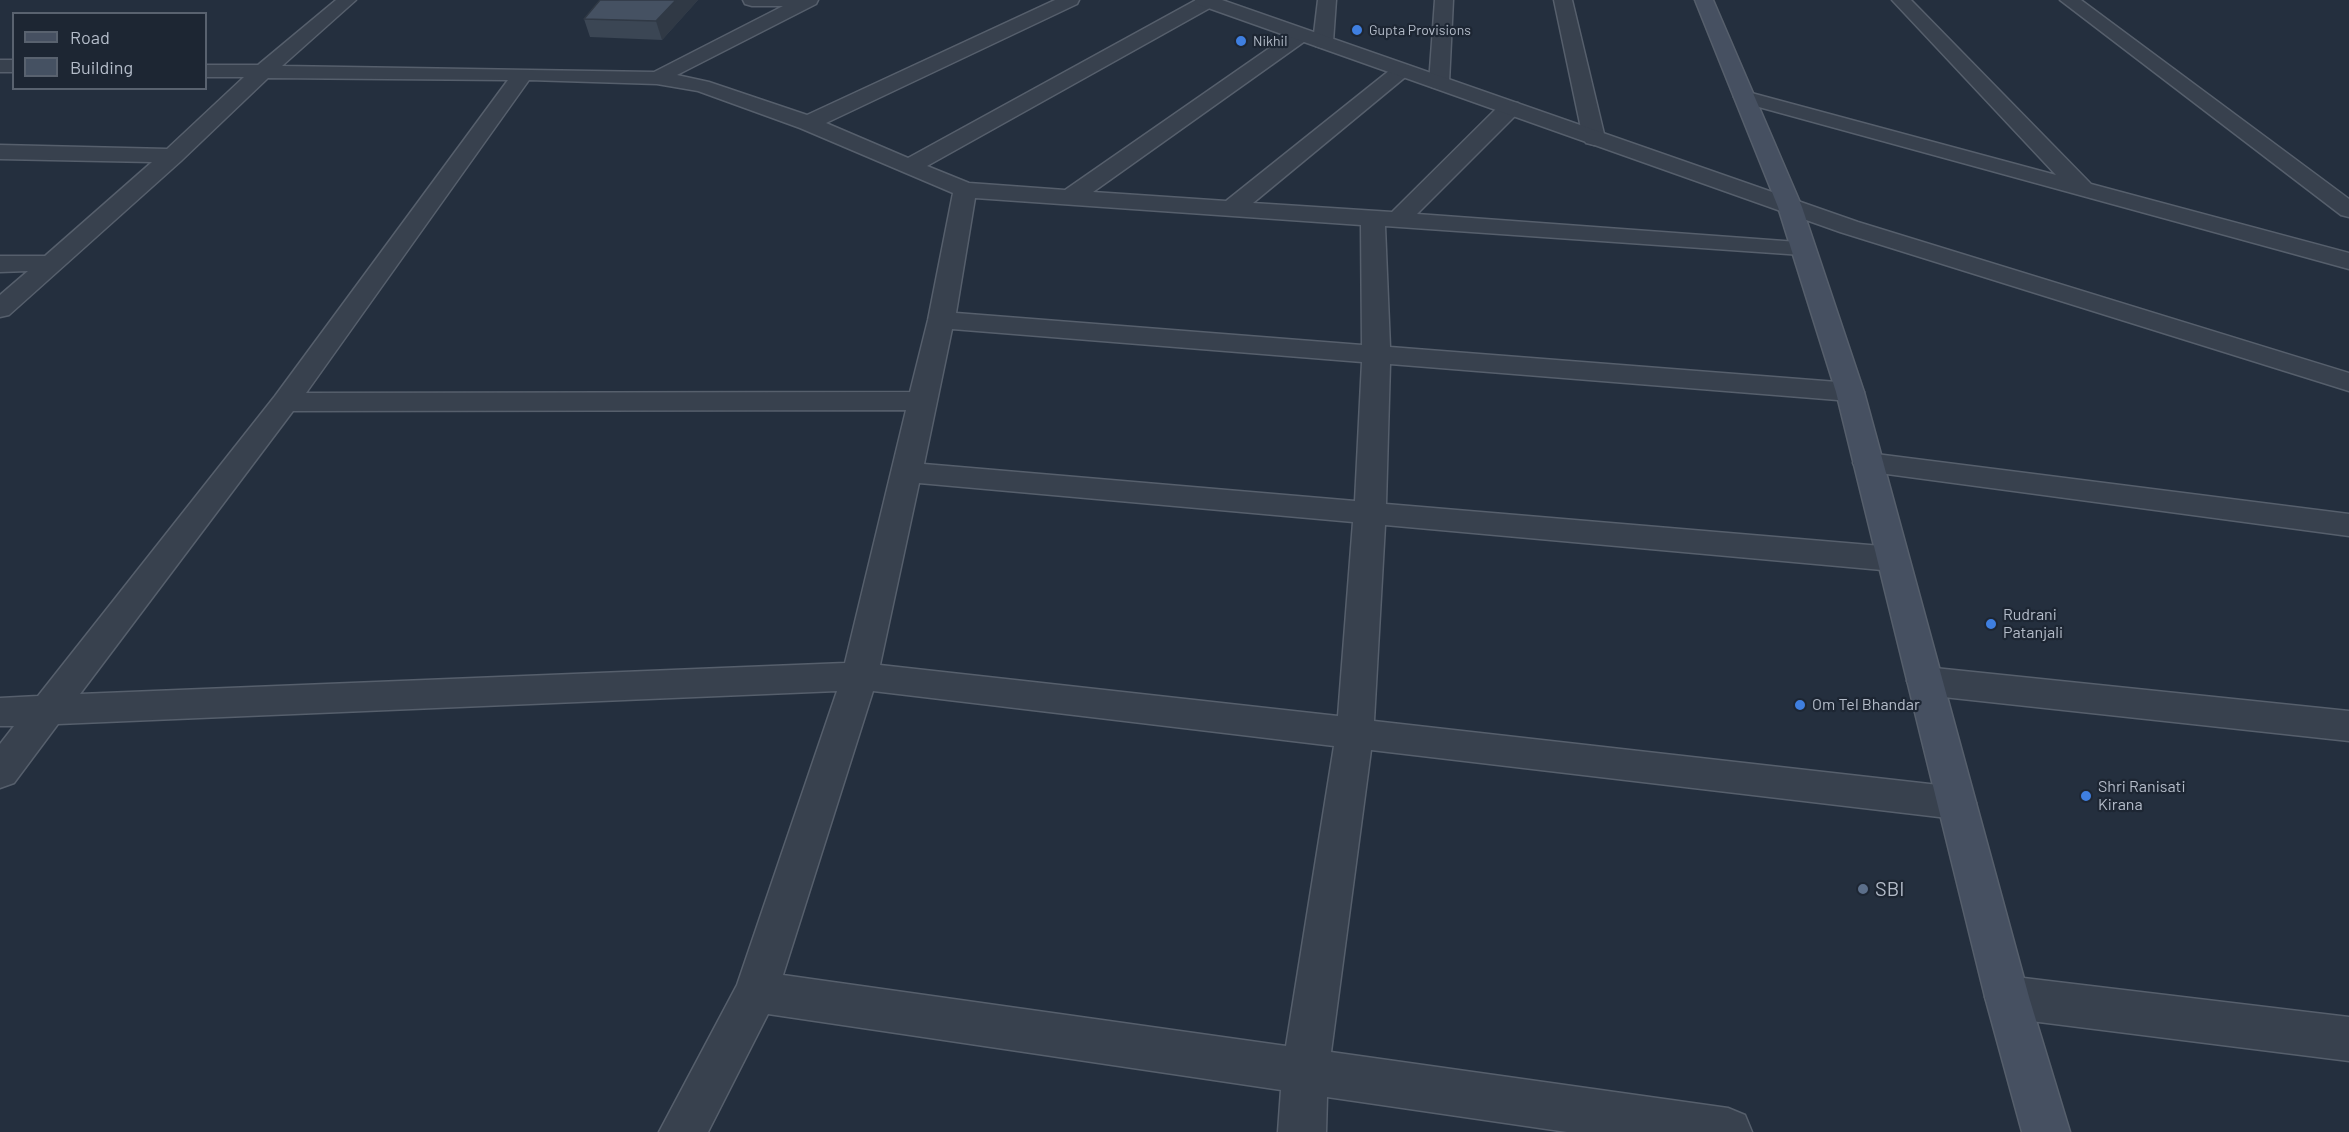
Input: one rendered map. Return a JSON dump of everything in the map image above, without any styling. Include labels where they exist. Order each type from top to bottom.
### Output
[{"type":"main road","points":[[1704,0],[1790,207],[1850,392],[2007,997],[2046,1132]]},
{"type":"street","points":[[0,309],[173,156],[262,72],[347,0]]},
{"type":"street","points":[[752,0],[808,1]]},
{"type":"street","points":[[808,123],[1070,0]]},
{"type":"street","points":[[1070,197],[1312,38],[1328,0]]},
{"type":"street","points":[[1439,83],[1444,0]]},
{"type":"street","points":[[1563,0],[1594,138]]},
{"type":"street","points":[[1901,0],[2083,189]]},
{"type":"street","points":[[2069,0],[2349,210]]},
{"type":"street","points":[[657,78],[808,1]]},
{"type":"street","points":[[910,166],[1208,1],[1790,207],[2349,382]]},
{"type":"street","points":[[1232,208],[1402,70]]},
{"type":"street","points":[[207,71],[523,74],[657,78],[702,86],[808,123],[965,190],[1802,248]]},
{"type":"street","points":[[0,772],[285,402],[523,74]]},
{"type":"street","points":[[1744,97],[2349,261]]},
{"type":"street","points":[[1302,1132],[1305,1071],[1355,733],[1370,513],[1376,354],[1386,218],[1510,108]]},
{"type":"street","points":[[0,152],[173,156]]},
{"type":"street","points":[[683,1132],[756,992],[860,676],[941,320],[965,190]]},
{"type":"street","points":[[0,264],[51,263]]},
{"type":"street","points":[[941,320],[1850,392]]},
{"type":"street","points":[[285,402],[922,401]]},
{"type":"street","points":[[1868,464],[2349,525]]},
{"type":"street","points":[[905,472],[1893,559]]},
{"type":"street","points":[[0,712],[860,676],[1956,803]]},
{"type":"street","points":[[1924,681],[2349,726]]},
{"type":"street","points":[[756,992],[1728,1132]]},
{"type":"street","points":[[2007,997],[2349,1039]]},
{"type":"building","points":[[600,0],[676,0],[656,21],[584,19]]},
{"type":"place","name":"Gupta Provisions","points":[[1357,30]]},
{"type":"place","name":"Nikhil","points":[[1241,41]]},
{"type":"place","name":"Rudrani Patanjali","points":[[1991,624]]},
{"type":"place","name":"Om Tel Bhandar","points":[[1800,705]]},
{"type":"place","name":"Shri Ranisati Kirana","points":[[2086,796]]},
{"type":"place","name":"SBI","points":[[1863,889]]}]
